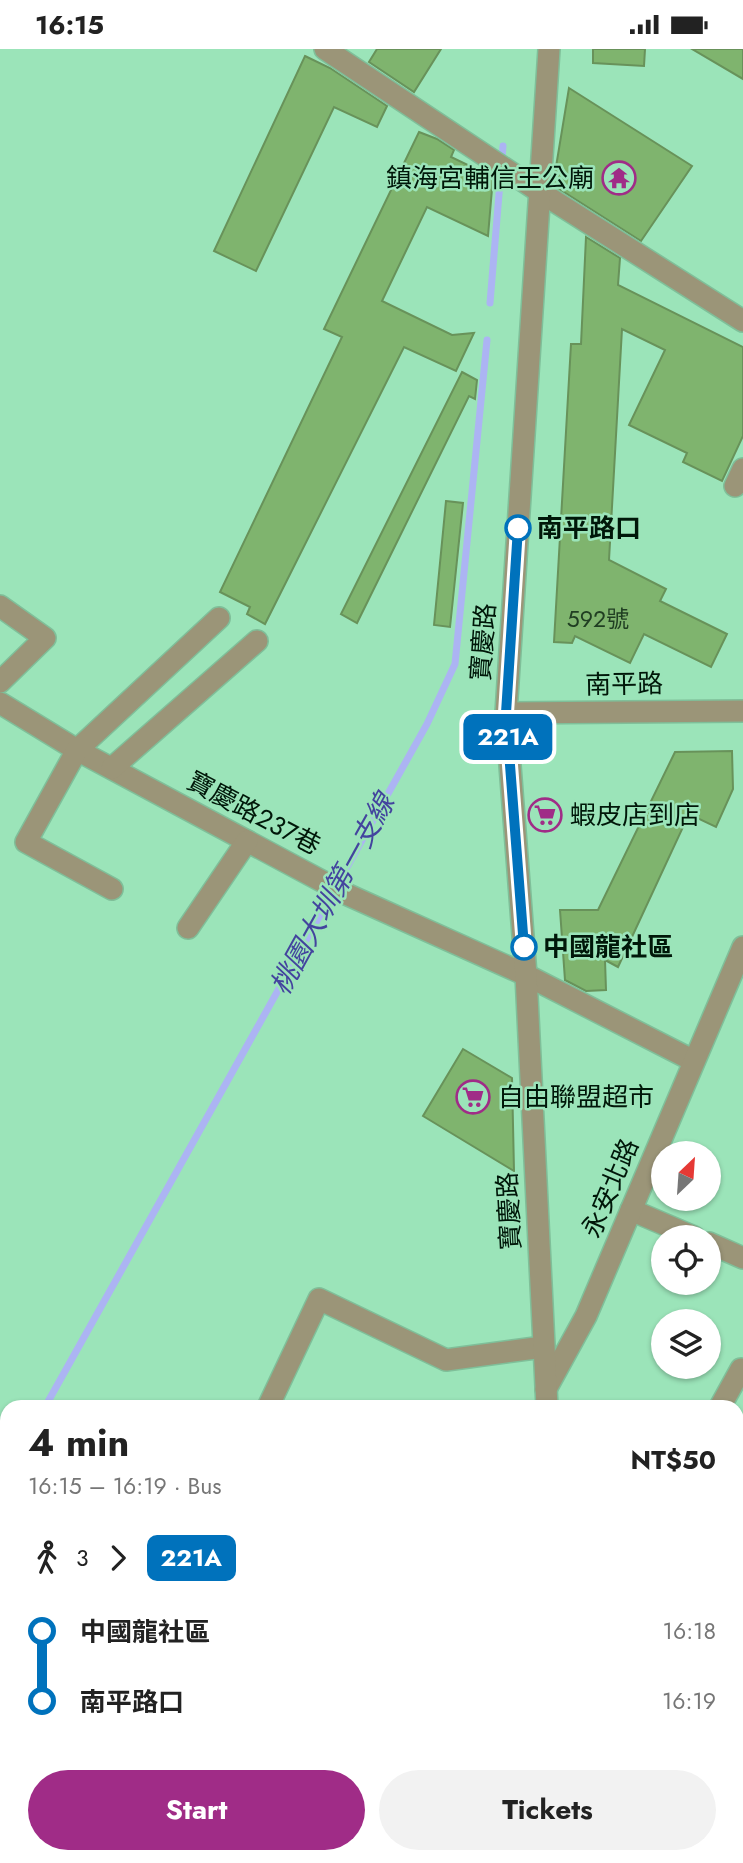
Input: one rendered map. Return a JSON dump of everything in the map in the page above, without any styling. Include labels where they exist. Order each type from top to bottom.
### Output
[{"type":"street","points":[[325,49],[540,192],[743,321]]},
{"type":"street","name":"寶慶路","points":[[542,1400],[543,1347],[526,975],[506,713],[550,49]]},
{"type":"street","points":[[0,606],[45,638],[0,682]]},
{"type":"street","points":[[112,889],[26,842],[77,750],[219,618]]},
{"type":"street","points":[[112,768],[257,641]]},
{"type":"street","name":"寶慶路237巷","points":[[0,703],[77,750],[346,894],[526,975],[694,1061]]},
{"type":"street","name":"南平路","points":[[506,713],[743,711]]},
{"type":"street","points":[[188,927],[247,841]]},
{"type":"street","name":"永安北路","points":[[543,1400],[586,1316],[743,947]]},
{"type":"street","points":[[631,1210],[666,1225]]},
{"type":"street","points":[[721,1248],[743,1258]]},
{"type":"street","points":[[271,1400],[319,1299],[446,1360],[543,1347]]},
{"type":"street","points":[[724,1400],[741,1369]]},
{"type":"building","points":[[377,49],[441,49],[414,92],[369,62]]},
{"type":"building","points":[[593,49],[645,49],[644,66],[593,63]]},
{"type":"building","points":[[692,49],[743,49],[743,79]]},
{"type":"building","points":[[305,56],[330,68],[387,106],[377,127],[334,107],[256,271],[214,251]]},
{"type":"building","name":"鎮海宮輔信王公廟","points":[[569,88],[692,166],[641,241],[553,185]]},
{"type":"building","points":[[419,132],[454,150],[451,157],[493,177],[488,236],[427,207],[382,301],[452,335],[474,333],[456,371],[404,347],[265,624],[247,614],[250,607],[220,592],[342,337],[324,329]]},
{"type":"building","points":[[586,237],[620,258],[618,285],[743,347],[743,436],[722,481],[683,462],[687,453],[629,425],[665,350],[622,329],[609,560],[666,589],[660,601],[727,634],[711,667],[644,634],[630,663],[575,636],[572,643],[554,642],[571,344],[581,344]]},
{"type":"building","points":[[462,372],[477,380],[475,399],[469,396],[357,623],[341,614]]},
{"type":"building","points":[[446,501],[463,503],[450,627],[434,625]]},
{"type":"building","points":[[732,751],[733,789],[716,827],[689,814],[618,967],[605,960],[606,990],[586,991],[565,980],[560,910],[598,910],[675,752]]},
{"type":"building","name":"自由聯盟超市","points":[[463,1049],[512,1078],[514,1171],[423,1116]]},
{"type":"waterway","name":"桃園大圳第一支線","points":[[490,303],[503,146]]},
{"type":"waterway","name":"桃園大圳第一支線","points":[[49,1400],[427,724],[455,664],[487,340]]},
{"type":"bus line","name":"221A","points":[[518,528],[506,713],[524,947]]},
{"type":"place","name":"鎮海宮輔信王公廟","points":[[619,178]]},
{"type":"place","name":"南平路口","points":[[518,528]]},
{"type":"place","name":"蝦皮店到店","points":[[545,815]]},
{"type":"place","name":"中國龍社區","points":[[524,947]]},
{"type":"place","name":"自由聯盟超市","points":[[473,1097]]}]
